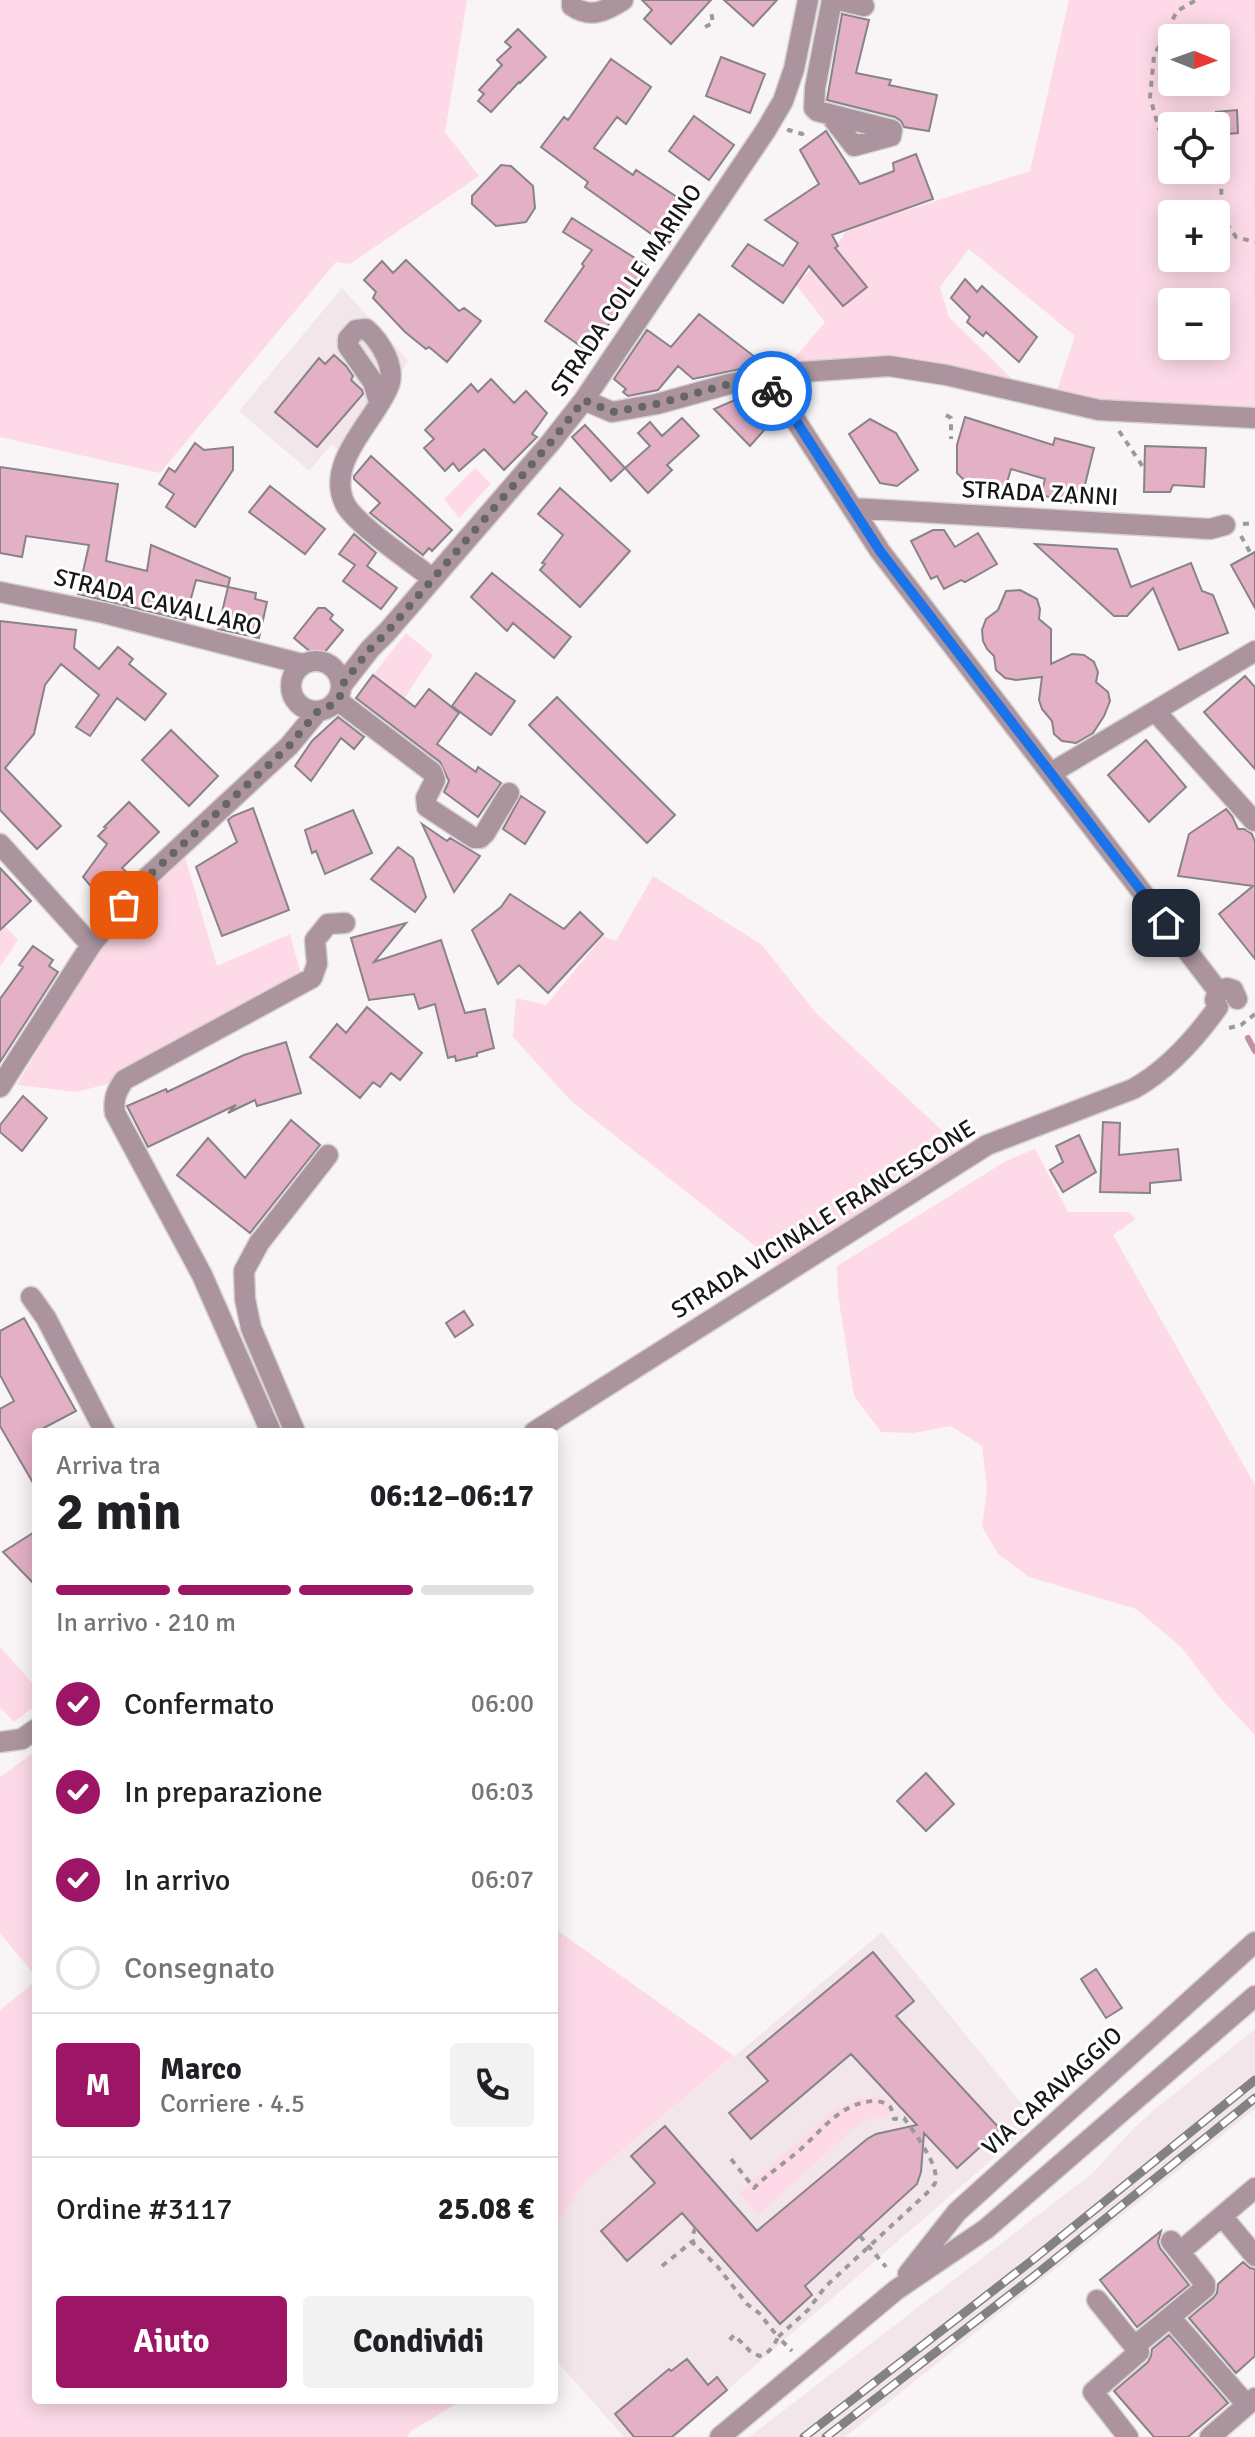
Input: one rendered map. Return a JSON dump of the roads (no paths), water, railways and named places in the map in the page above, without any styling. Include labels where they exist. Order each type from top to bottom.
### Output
[{"type":"street","points":[[572,0],[572,6],[582,13],[592,14],[623,0]]},
{"type":"street","name":"STRADA COLLE MARINO","points":[[339,693],[370,649],[584,400],[783,101],[796,63],[808,0]]},
{"type":"street","points":[[830,115],[815,110],[814,98],[835,0],[864,6]]},
{"type":"street","points":[[584,400],[612,412],[763,378],[820,369],[889,366],[946,375],[1112,411],[1255,418]]},
{"type":"street","points":[[763,378],[796,421],[880,551],[1051,773],[1232,999]]},
{"type":"street","points":[[379,402],[349,453],[342,471],[340,490],[346,507],[357,519],[433,579]]},
{"type":"street","name":"STRADA ZANNI","points":[[852,508],[1210,529],[1225,525]]},
{"type":"street","name":"STRADA CAVALLARO","points":[[0,592],[104,613],[302,664]]},
{"type":"street","name":"STRADA COLLE MARINO","points":[[331,665],[370,649]]},
{"type":"street","points":[[1051,773],[1255,651]]},
{"type":"street","points":[[314,660],[331,665],[339,673],[339,693],[331,707],[318,711],[305,709],[292,694],[291,681],[297,669],[314,660]]},
{"type":"street","points":[[339,693],[432,772],[435,780],[426,798],[427,807],[474,838],[480,838],[485,833],[509,793]]},
{"type":"street","points":[[0,1087],[91,945],[140,884],[289,746],[318,711]]},
{"type":"street","points":[[1155,711],[1254,821]]},
{"type":"street","points":[[0,844],[91,945]]},
{"type":"street","points":[[269,1428],[202,1275],[115,1113],[114,1103],[116,1092],[124,1080],[312,978],[317,964],[315,940],[328,924],[345,923]]},
{"type":"street","name":"STRADA VICINALE FRANCESCONE","points":[[540,1428],[987,1145],[1135,1089],[1165,1068],[1232,999]]},
{"type":"street","points":[[293,1428],[251,1328],[245,1299],[244,1271],[259,1243],[328,1155]]},
{"type":"street","points":[[31,1297],[46,1318],[103,1428]]},
{"type":"street","points":[[0,1742],[22,1739],[32,1732]]},
{"type":"street","name":"VIA CARAVAGGIO","points":[[896,2290],[957,2212],[1255,1942]]},
{"type":"street","name":"VIA CARAVAGGIO","points":[[720,2437],[896,2290],[986,2229],[1255,1996]]},
{"type":"street","points":[[1142,2340],[1205,2288],[1180,2242],[1222,2216],[1255,2188]]},
{"type":"street","points":[[1222,2216],[1255,2256]]},
{"type":"street","points":[[1097,2300],[1139,2352],[1093,2392],[1128,2437]]},
{"type":"street","points":[[1170,2317],[1251,2402],[1210,2437]]},
{"type":"waterway","points":[[1248,1038],[1255,1051]]},
{"type":"railway","points":[[804,2437],[1030,2262],[1255,2080]]},
{"type":"railway","points":[[826,2437],[1033,2277],[1255,2098]]}]
